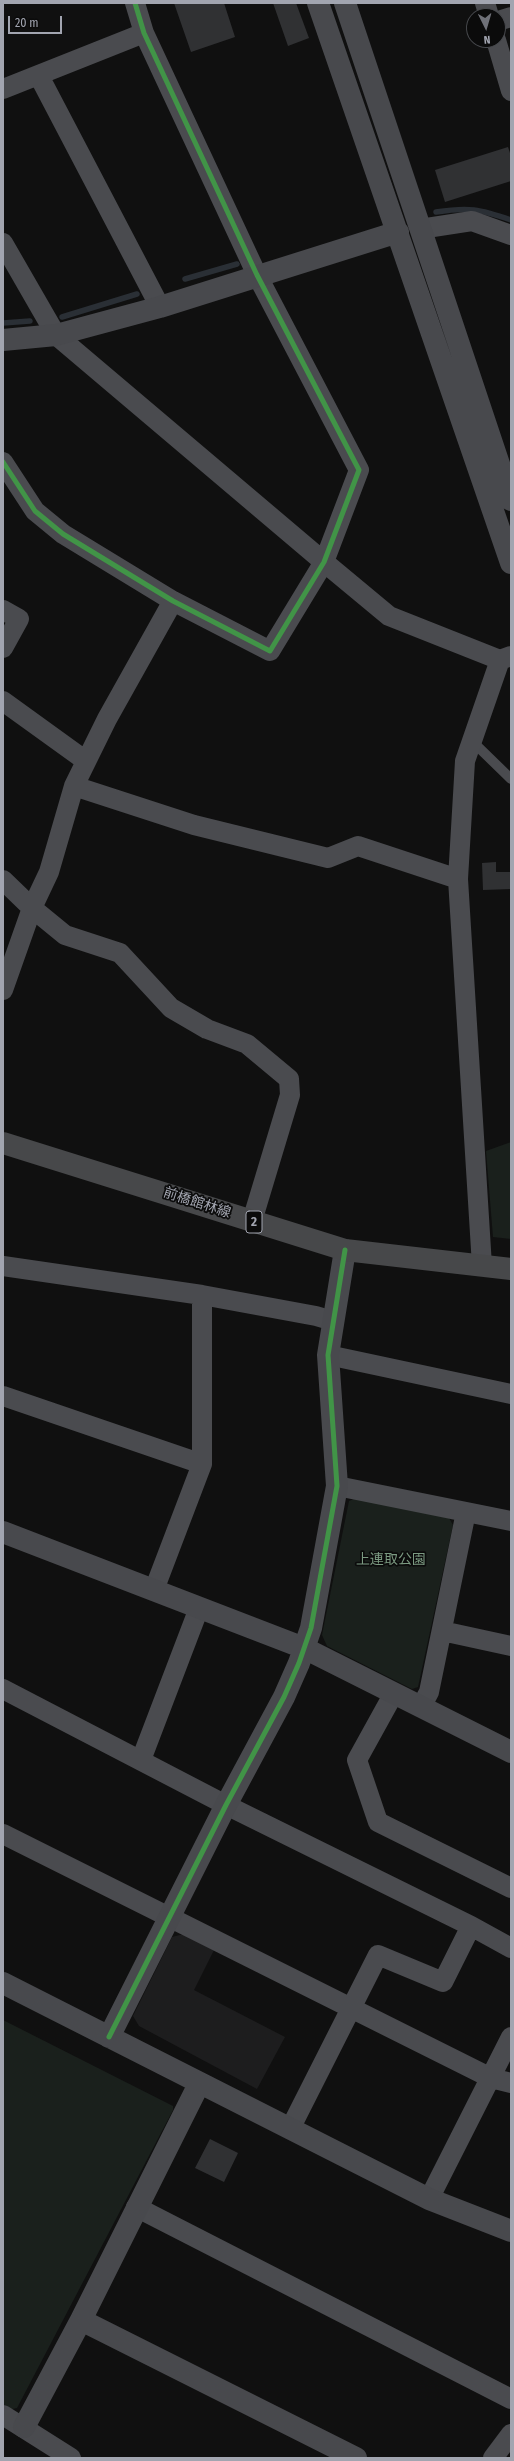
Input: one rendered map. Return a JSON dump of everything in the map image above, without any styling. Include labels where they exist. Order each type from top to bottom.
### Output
[{"type":"main road","name":"前橋館林線","points":[[3,1143],[346,1250],[511,1269]]},
{"type":"street","points":[[3,462],[35,511],[63,534],[173,601],[270,650],[324,562],[359,470],[257,275],[144,33],[135,3]]},
{"type":"street","points":[[318,3],[511,563]]},
{"type":"street","points":[[345,3],[511,500]]},
{"type":"street","points":[[3,89],[39,76],[144,33]]},
{"type":"street","points":[[498,48],[511,92]]},
{"type":"street","points":[[39,76],[160,306]]},
{"type":"street","points":[[420,229],[472,221],[511,235]]},
{"type":"street","points":[[3,340],[56,335],[160,306],[398,232]]},
{"type":"street","points":[[3,243],[56,335],[389,616],[506,658],[465,761],[458,878],[482,1266]]},
{"type":"street","points":[[3,990],[32,908],[49,872],[74,786],[106,719],[173,601]]},
{"type":"street","points":[[3,610],[19,619],[3,648]]},
{"type":"street","points":[[3,701],[86,761]]},
{"type":"street","points":[[74,786],[194,825],[328,858],[358,846],[458,878]]},
{"type":"street","points":[[3,880],[32,908],[65,934],[120,953],[171,1008],[208,1029],[247,1044],[289,1079],[290,1095],[252,1221]]},
{"type":"street","points":[[109,2037],[226,1805],[284,1697],[311,1628],[337,1486],[328,1354],[346,1250]]},
{"type":"street","points":[[3,1266],[202,1295],[316,1316],[334,1321]]},
{"type":"street","points":[[154,1590],[202,1464],[202,1295]]},
{"type":"street","points":[[328,1354],[511,1394]]},
{"type":"street","points":[[3,1396],[202,1464]]},
{"type":"street","points":[[337,1486],[511,1521]]},
{"type":"street","points":[[421,1707],[429,1692],[466,1512]]},
{"type":"street","points":[[3,1532],[304,1648],[511,1752]]},
{"type":"street","points":[[141,1760],[199,1608]]},
{"type":"street","points":[[442,1631],[511,1646]]},
{"type":"street","points":[[3,1689],[226,1805],[471,1926],[511,1948]]},
{"type":"street","points":[[394,1693],[357,1760],[378,1822],[511,1888]]},
{"type":"street","points":[[3,1834],[353,2007],[491,2078],[511,2083]]},
{"type":"street","points":[[290,2129],[378,1955],[443,1982],[471,1926]]},
{"type":"street","points":[[3,1983],[199,2084],[429,2199],[511,2231]]},
{"type":"street","points":[[429,2199],[511,2037]]},
{"type":"street","points":[[24,2427],[81,2320],[136,2207],[199,2084]]},
{"type":"street","points":[[136,2207],[511,2399]]},
{"type":"street","points":[[81,2320],[356,2458]]},
{"type":"street","points":[[3,2415],[71,2458]]},
{"type":"street","points":[[493,2458],[511,2434]]},
{"type":"lane","points":[[472,741],[511,779]]},
{"type":"shaded area","points":[[184,1934],[215,1948],[194,1990],[285,2037],[257,2089],[139,2026],[133,2016],[172,1937]]},
{"type":"green space","points":[[511,1142],[511,1239],[493,1237],[486,1151]]},
{"type":"green space","name":"上連取公園","points":[[356,1498],[449,1518],[453,1525],[418,1687],[412,1689],[327,1646],[322,1635],[349,1501]]},
{"type":"green space","points":[[3,2020],[173,2106],[173,2110],[17,2408],[8,2410],[3,2407]]},
{"type":"building","points":[[174,3],[224,3],[235,37],[191,52]]},
{"type":"building","points":[[273,3],[296,3],[309,38],[288,46]]},
{"type":"building","points":[[508,147],[511,156],[511,181],[445,202],[435,170]]},
{"type":"building","points":[[496,862],[496,872],[511,872],[511,889],[483,890],[482,863]]},
{"type":"building","points":[[210,2139],[238,2153],[224,2182],[195,2168]]},
{"type":"waterway","points":[[436,212],[466,209],[482,211],[511,220]]},
{"type":"waterway","points":[[185,279],[237,264]]},
{"type":"waterway","points":[[62,317],[137,294]]},
{"type":"waterway","points":[[3,323],[30,321]]},
{"type":"cycle path","points":[[3,462],[35,511],[63,534],[173,601],[270,651],[324,562],[359,470],[257,275],[144,33],[135,3]]},
{"type":"cycle path","points":[[109,2037],[226,1805],[284,1697],[299,1663],[311,1628],[337,1486],[328,1355],[345,1250]]}]
